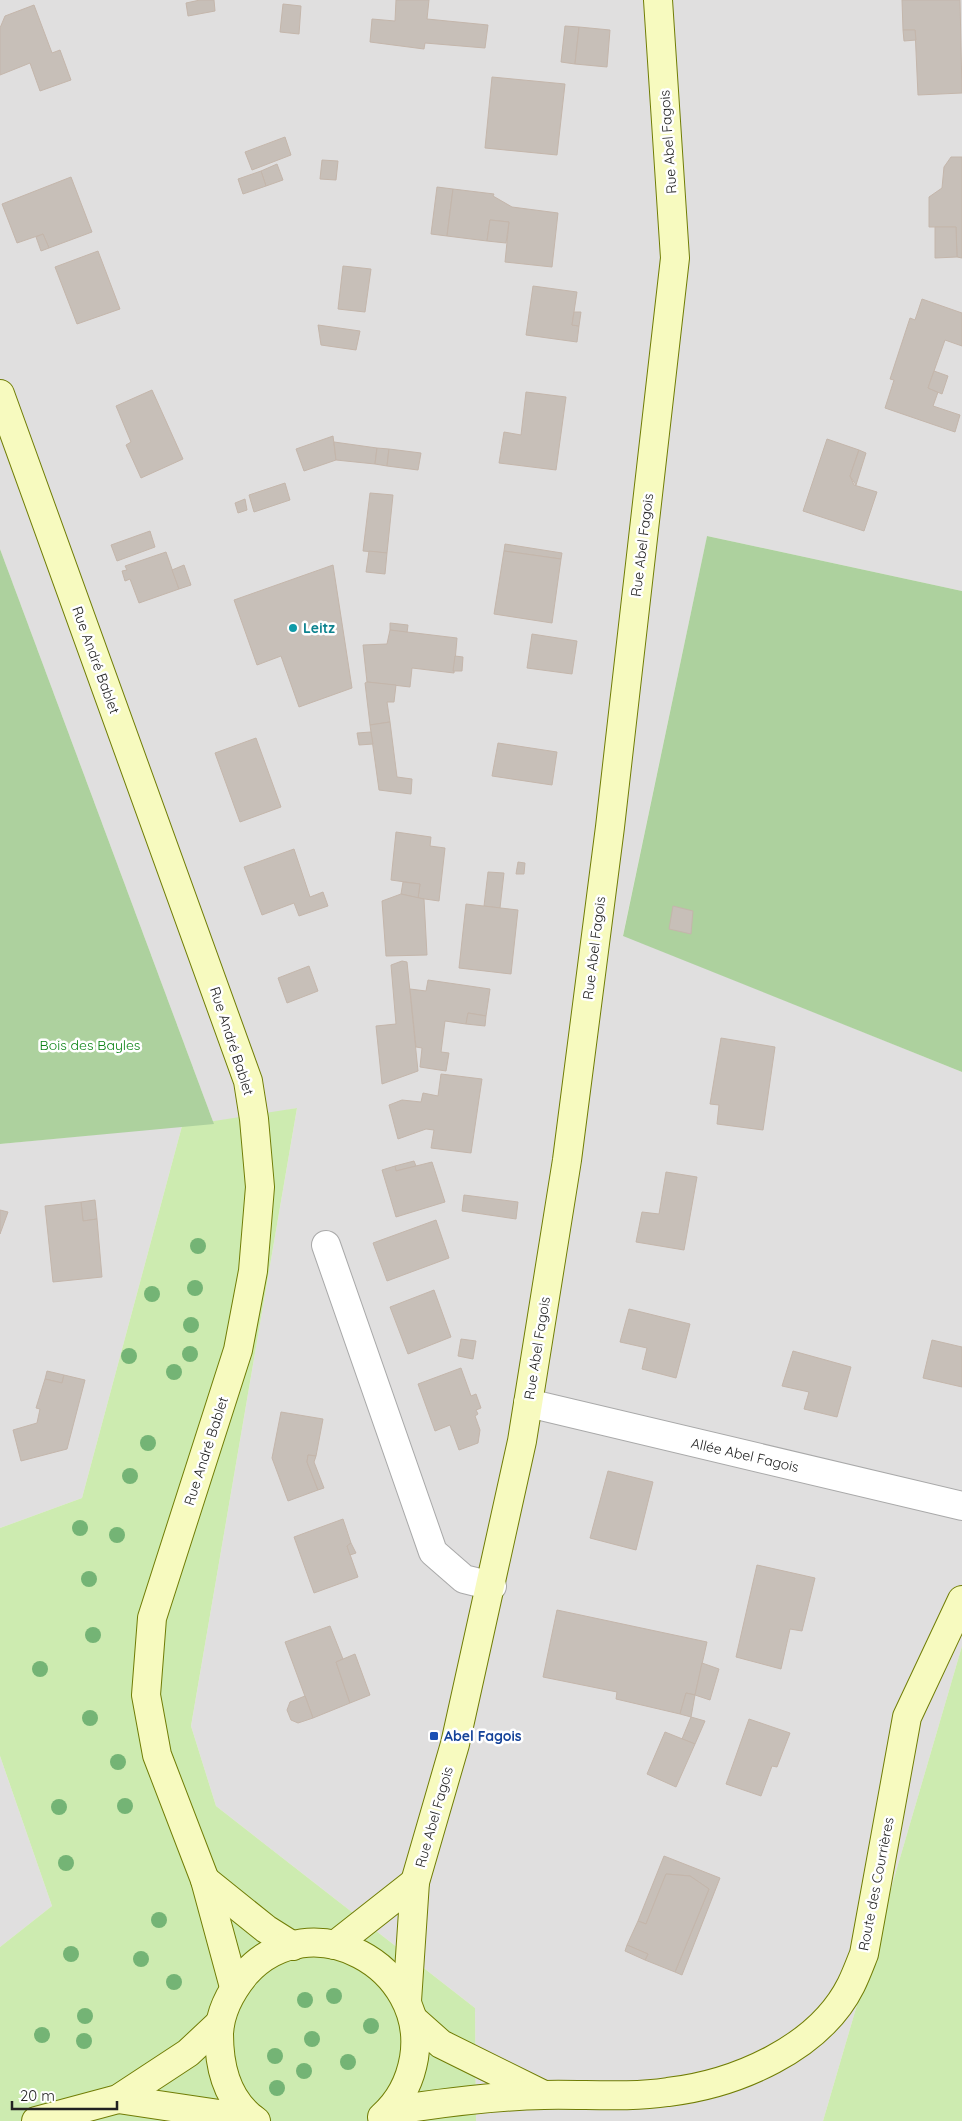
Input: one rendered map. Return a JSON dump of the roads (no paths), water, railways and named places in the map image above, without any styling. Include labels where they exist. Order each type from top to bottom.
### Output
[{"type":"main road","name":"Rue Abel Fagois","points":[[383,2116],[403,2091],[412,2071],[416,2046],[410,2010],[415,1882],[455,1744],[492,1586],[528,1403],[567,1160],[609,836],[675,258],[658,0]]},
{"type":"main road","name":"Rue André Bablet","points":[[0,394],[248,1081],[254,1119],[260,1187],[253,1270],[238,1350],[152,1618],[146,1695],[158,1755],[205,1880],[234,1987]]},
{"type":"main road","name":"Route des Courrières","points":[[383,2116],[437,2103],[543,2095],[604,2096],[669,2092],[734,2077],[789,2051],[812,2034],[832,2012],[851,1986],[864,1954],[907,1717],[962,1600]]},
{"type":"main road","points":[[205,1880],[266,1929],[293,1946]]},
{"type":"main road","name":"Rue Abel Fagois","points":[[335,1945],[415,1882]]},
{"type":"main road","name":"Route des Courrières","points":[[220,2023],[224,2008],[234,1987],[250,1969],[270,1955],[293,1946],[314,1943],[335,1945],[364,1955],[388,1973],[410,2010],[441,2044],[543,2095]]},
{"type":"main road","points":[[36,2121],[118,2099],[188,2053],[220,2023]]},
{"type":"main road","points":[[220,2023],[219,2059],[228,2087],[239,2104],[254,2120]]},
{"type":"main road","points":[[118,2099],[254,2120]]},
{"type":"street","points":[[326,1245],[433,1552],[464,1579],[492,1586]]},
{"type":"street","name":"Allée Abel Fagois","points":[[528,1403],[962,1506]]},
{"type":"place","name":"Leitz","points":[[293,628]]},
{"type":"place","name":"Abel Fagois","points":[[434,1736]]},
{"type":"park label","name":"Bois des Bayles","points":[[90,1045]]}]
